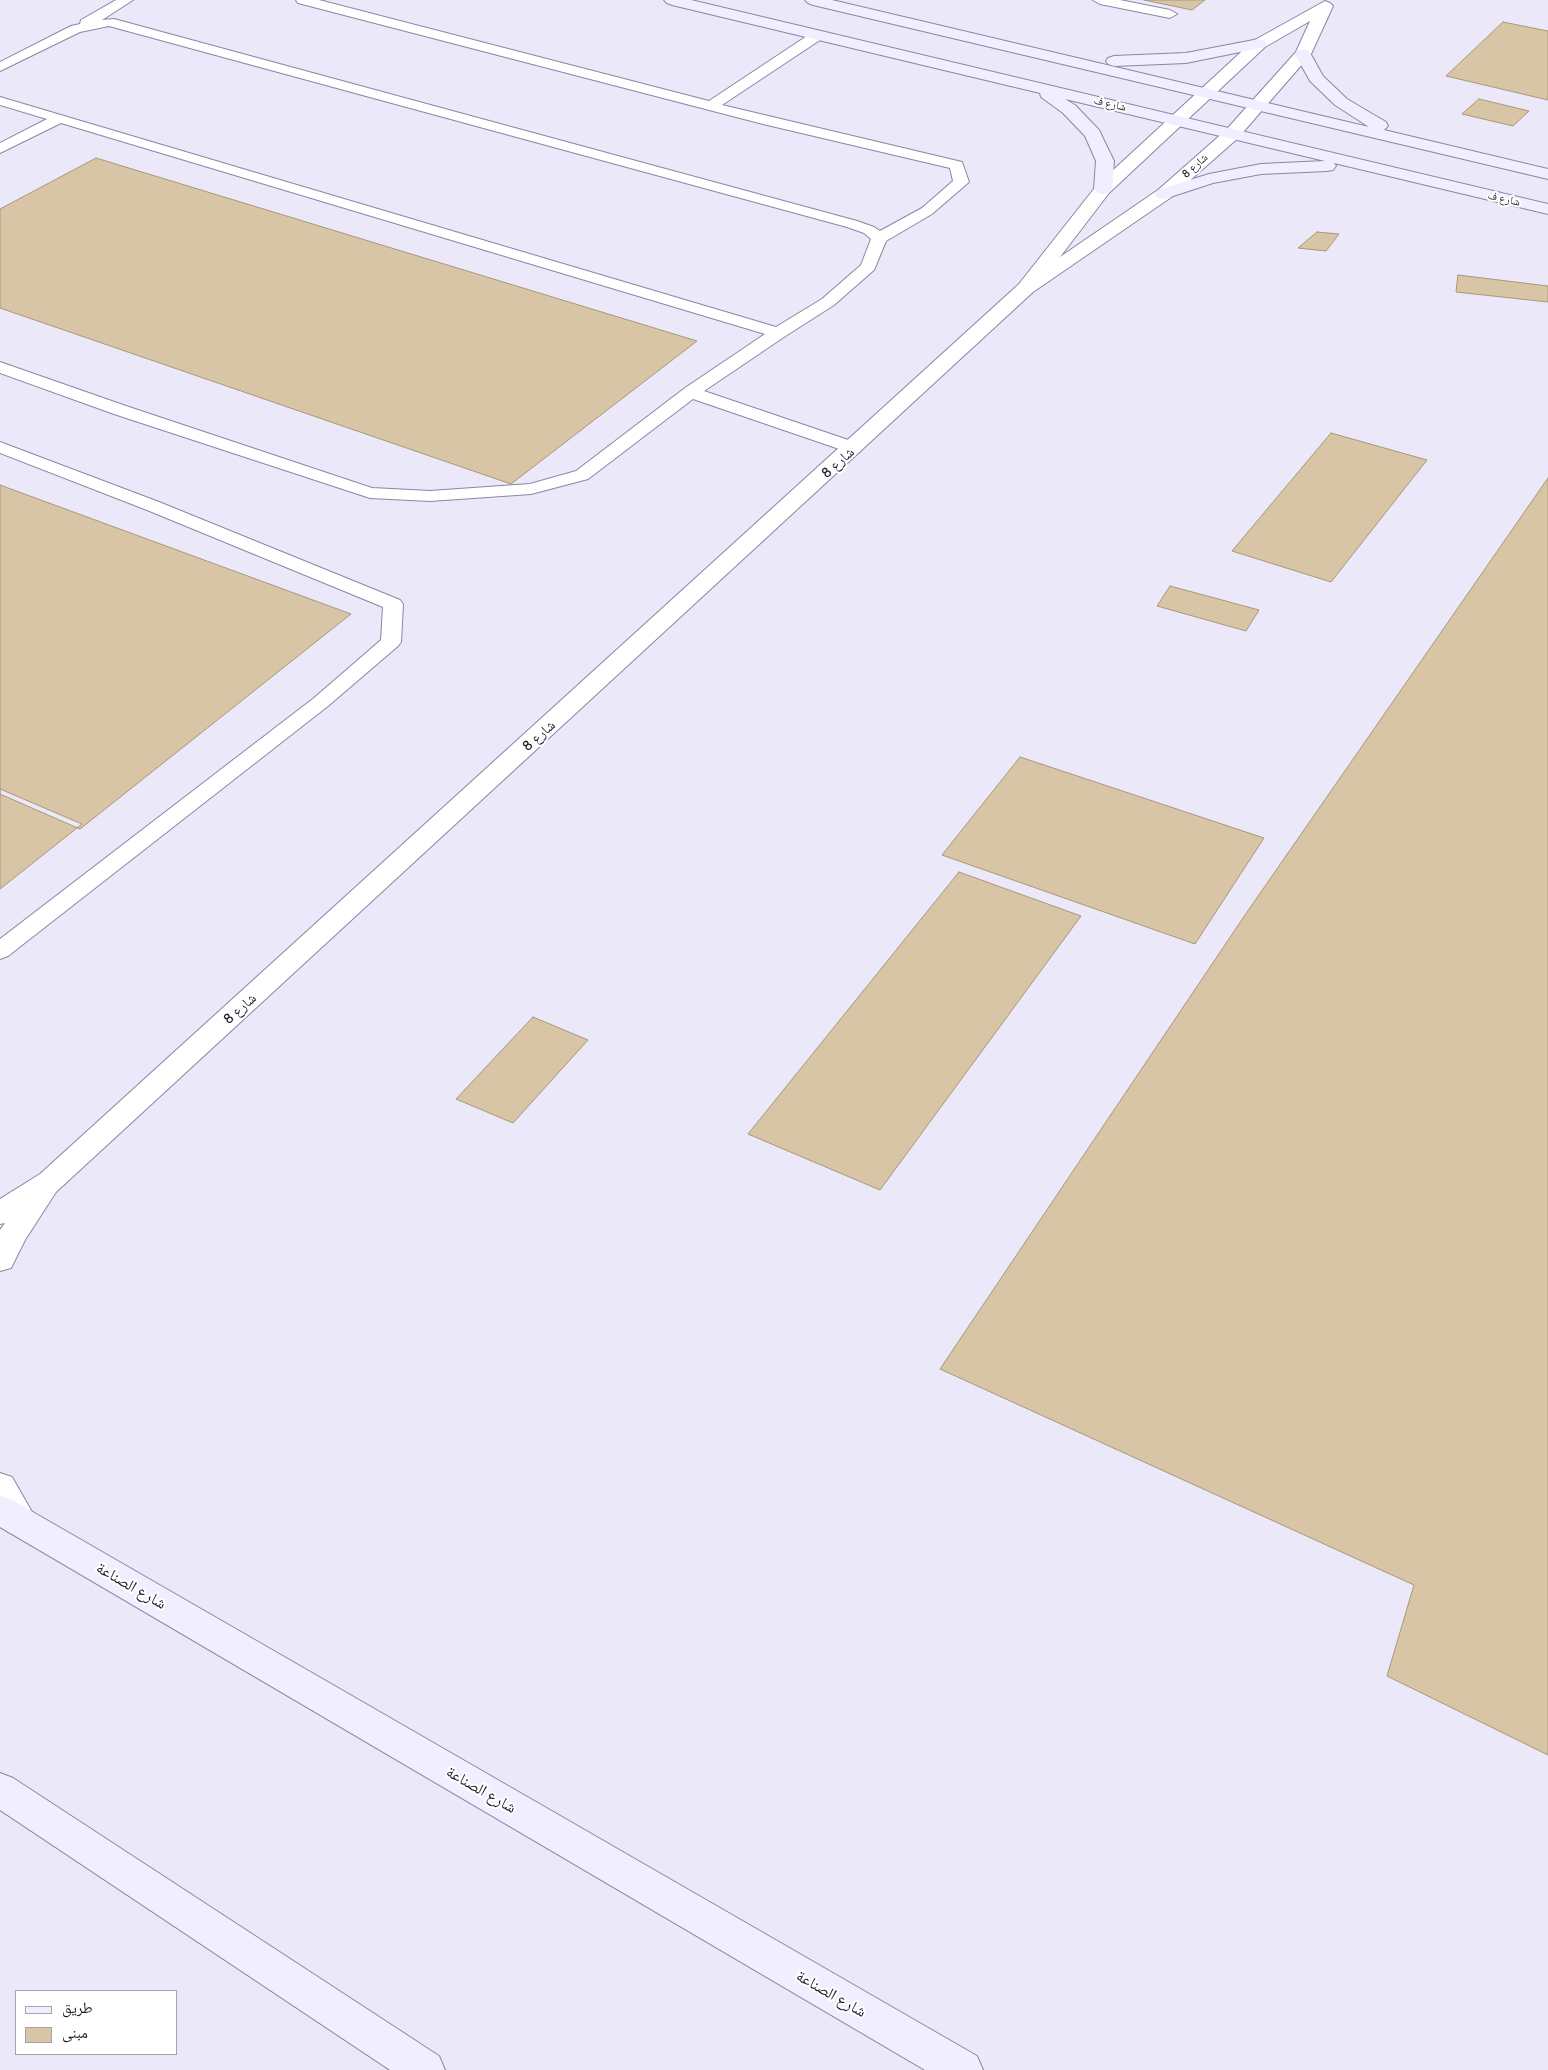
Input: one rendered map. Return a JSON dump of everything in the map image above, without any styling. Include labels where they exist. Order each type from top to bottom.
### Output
[{"type":"street","name":"شارع ف","points":[[672,0],[1548,209]]},
{"type":"street","points":[[814,0],[1548,174]]},
{"type":"street","name":"شارع 8","points":[[1026,288],[1103,189],[1258,44],[1328,3]]},
{"type":"street","name":"شارع 8","points":[[0,1213],[50,1182],[854,448],[1026,288],[1164,194],[1232,134],[1303,54],[1328,3]]},
{"type":"street","points":[[1059,59],[1145,61],[1224,52],[1258,44]]},
{"type":"street","points":[[1303,54],[1316,78],[1341,102],[1377,125],[1425,145]]},
{"type":"street","points":[[1036,87],[1069,109],[1092,134],[1104,161],[1103,189]]},
{"type":"street","points":[[1164,194],[1209,179],[1261,169],[1318,166],[1378,169]]},
{"type":"street","name":"شارع 8","points":[[0,1260],[13,1234],[50,1182]]},
{"type":"street","points":[[0,1487],[10,1516]]},
{"type":"street","name":"شارع الصناعة","points":[[10,1516],[963,2070]]},
{"type":"street","points":[[0,1790],[425,2070]]},
{"type":"lane","points":[[0,67],[76,29],[126,0]]},
{"type":"lane","points":[[0,367],[120,410],[370,493],[430,496],[531,489],[582,475],[691,392],[778,332],[828,302],[868,267],[879,238],[927,211],[961,182],[957,165],[768,121],[303,0]]},
{"type":"lane","points":[[1100,0],[1170,14]]},
{"type":"lane","points":[[76,29],[109,22],[852,224],[870,230],[879,238]]},
{"type":"lane","points":[[712,105],[818,35]]},
{"type":"lane","points":[[0,101],[778,332]]},
{"type":"lane","points":[[0,149],[60,118]]},
{"type":"lane","points":[[691,392],[854,448]]},
{"type":"lane","points":[[0,447],[153,506],[393,604],[391,642],[321,702],[0,951]]},
{"type":"shaded area","points":[[0,0],[1548,0],[1548,2070],[0,2070]]},
{"type":"building","points":[[1144,0],[1205,0],[1192,10]]},
{"type":"building","points":[[1503,22],[1548,31],[1548,100],[1446,76]]},
{"type":"building","points":[[1479,99],[1529,111],[1513,126],[1462,114]]},
{"type":"building","points":[[96,158],[697,341],[511,484],[0,308],[0,209]]},
{"type":"building","points":[[1317,232],[1339,234],[1326,251],[1298,248]]},
{"type":"building","points":[[1458,275],[1548,286],[1548,302],[1456,292]]},
{"type":"building","points":[[1331,433],[1427,460],[1331,582],[1232,551]]},
{"type":"building","points":[[1548,478],[1548,1755],[1387,1676],[1414,1585],[940,1369],[1245,915]]},
{"type":"building","points":[[0,485],[351,614],[80,829],[0,794]]},
{"type":"building","points":[[1170,586],[1259,610],[1246,631],[1157,606]]},
{"type":"building","points":[[1020,757],[1264,838],[1195,944],[942,855]]},
{"type":"building","points":[[0,789],[82,824],[0,889]]},
{"type":"building","points":[[959,872],[1081,916],[880,1190],[748,1134]]},
{"type":"building","points":[[533,1017],[588,1040],[513,1123],[456,1099]]}]
